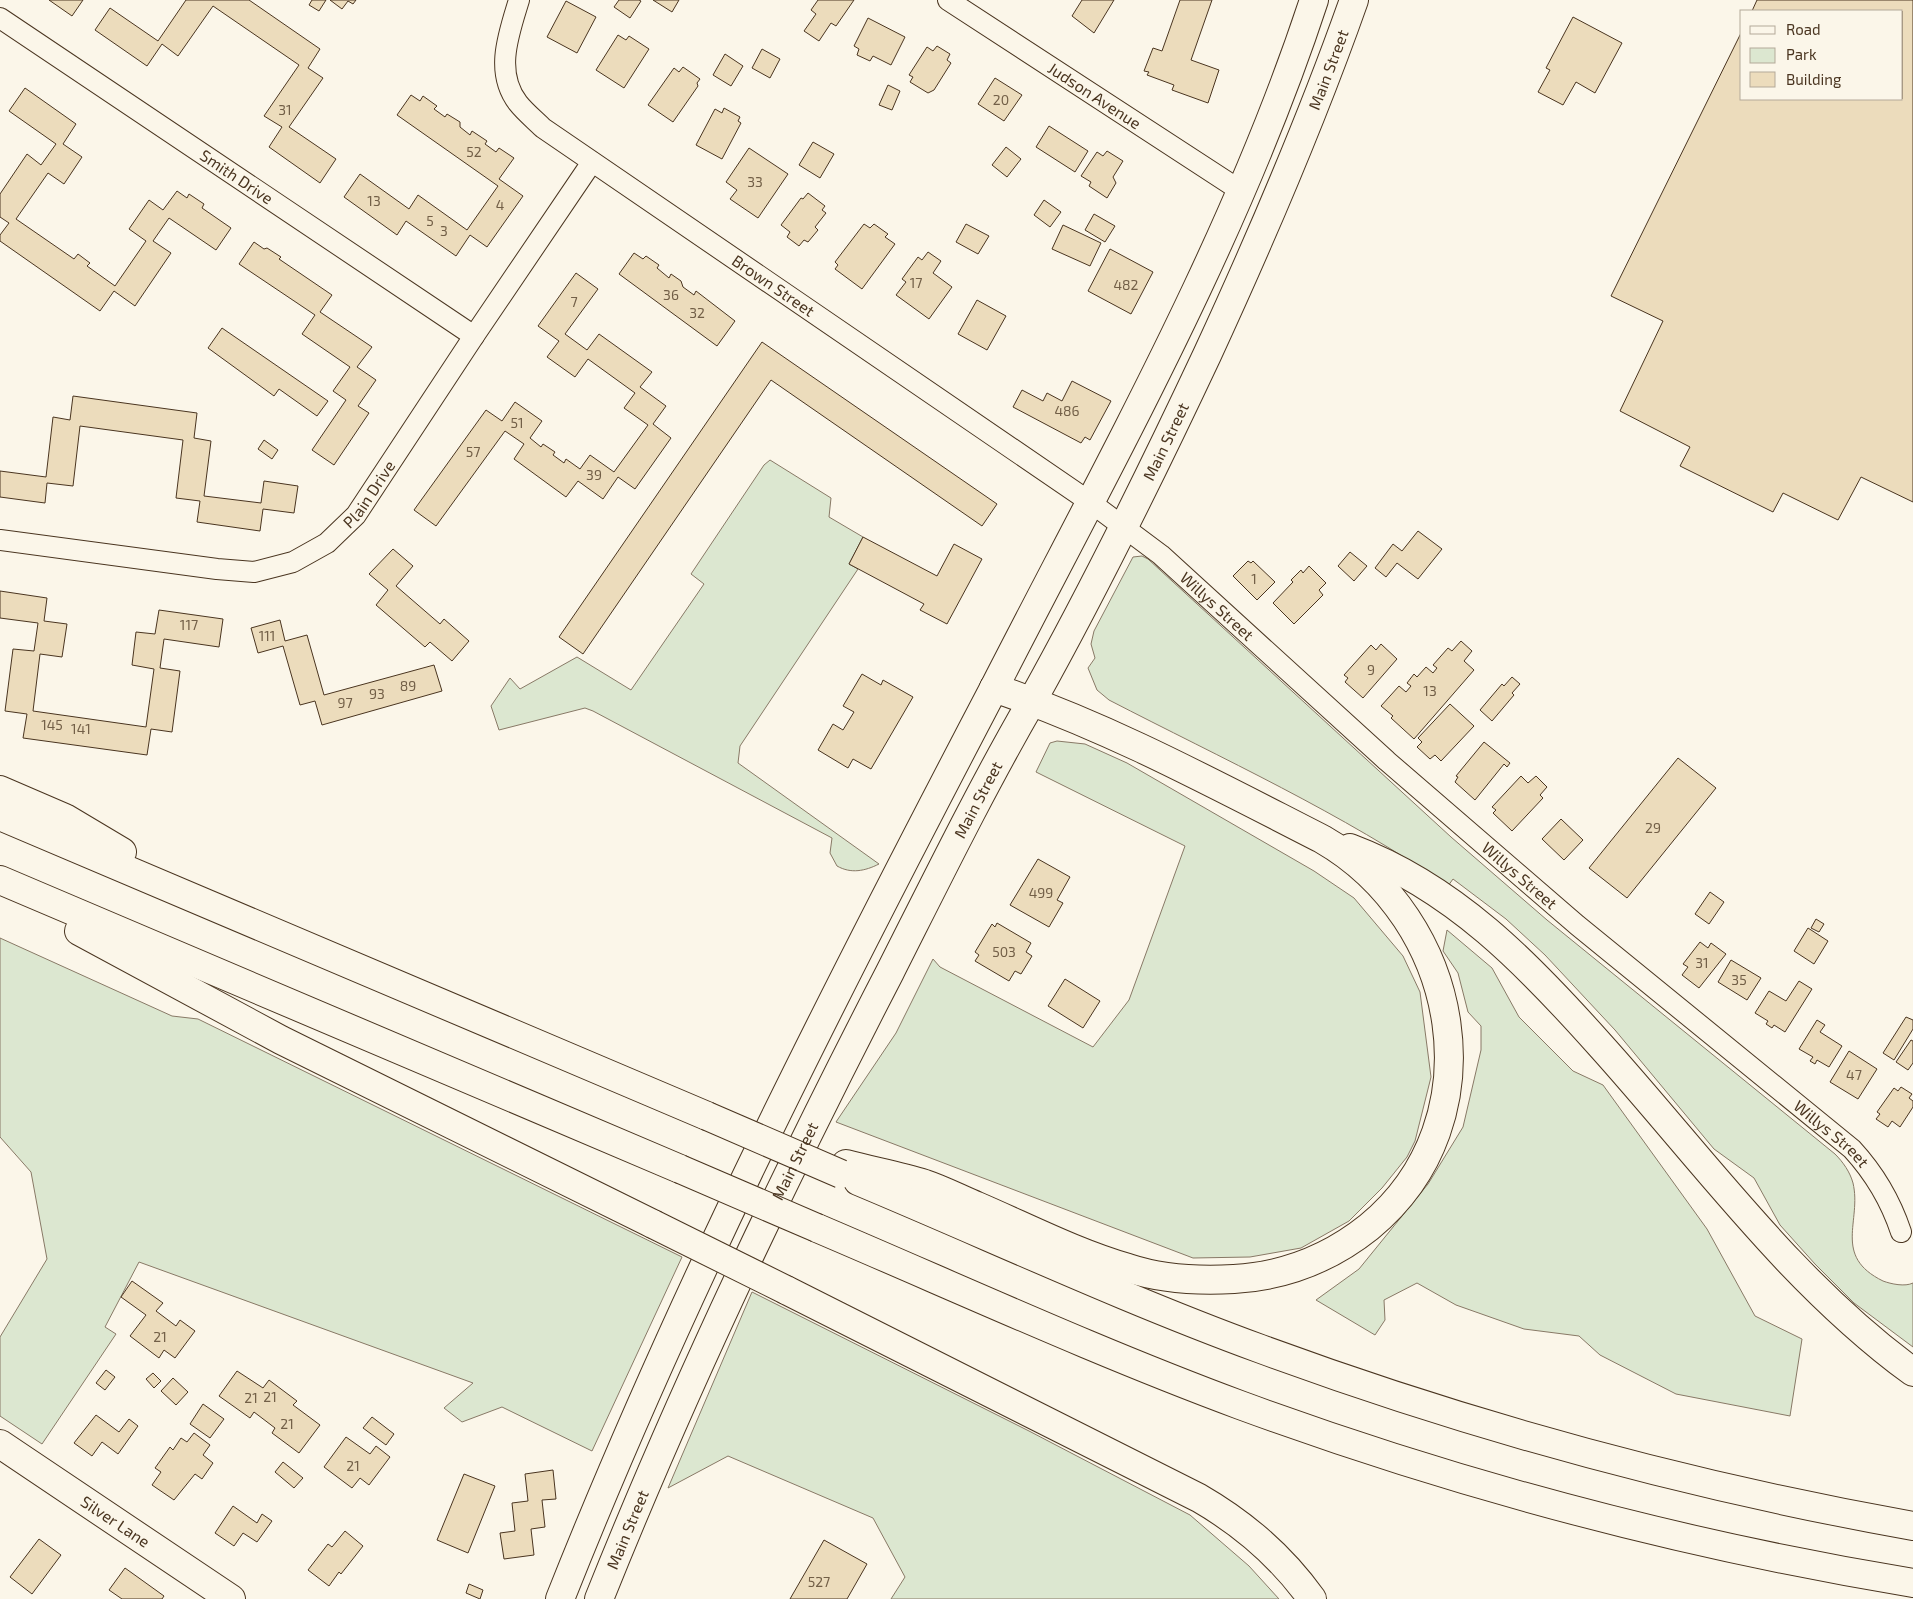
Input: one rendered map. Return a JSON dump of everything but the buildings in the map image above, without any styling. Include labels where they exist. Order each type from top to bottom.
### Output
[{"type":"main road","points":[[560,1599],[632,1425],[706,1259],[880,908],[1090,502],[1194,295],[1241,192],[1288,75],[1314,0]]},
{"type":"main road","name":"Main Street","points":[[599,1599],[711,1335],[837,1072],[1124,526],[1167,439],[1268,221],[1315,108],[1354,0]]},
{"type":"main road","points":[[1045,588],[1082,606]]},
{"type":"main road","points":[[844,1169],[926,1184],[1102,1259],[1152,1274],[1205,1280],[1259,1277],[1302,1267],[1332,1253],[1353,1239],[1397,1201],[1416,1176],[1428,1153],[1442,1114],[1449,1066],[1448,1035],[1445,1008],[1437,979],[1412,927],[1392,899],[1371,875],[1348,856],[1322,839],[1144,749],[1032,701],[994,688]]},
{"type":"main road","points":[[0,790],[65,818],[202,901]]},
{"type":"main road","points":[[0,816],[777,1146],[844,1169],[1216,1332],[1390,1394],[1522,1436],[1638,1468],[1790,1503],[1913,1526]]},
{"type":"main road","points":[[1322,839],[1368,854],[1410,875],[1456,904],[1497,938],[1577,1019],[1810,1283],[1860,1330],[1913,1372]]},
{"type":"main road","points":[[0,880],[1178,1381],[1365,1448],[1500,1490],[1653,1530],[1781,1559],[1913,1583]]},
{"type":"main road","points":[[0,885],[273,1036],[1157,1475],[1206,1502],[1265,1545],[1288,1568],[1312,1599]]},
{"type":"main road","points":[[880,908],[911,930]]},
{"type":"main road","name":"Silver Lane","points":[[0,1444],[231,1599]]},
{"type":"street","name":"Brown Street","points":[[519,0],[505,48],[505,77],[517,102],[543,128],[1124,526]]},
{"type":"street","name":"Judson Avenue","points":[[948,0],[1241,192]]},
{"type":"street","name":"Smith Drive","points":[[0,18],[474,336]]},
{"type":"street","name":"Plain Drive","points":[[0,540],[217,569],[254,572],[293,562],[327,543],[356,515],[592,162]]},
{"type":"street","name":"Willys Street","points":[[1124,526],[1156,551],[1387,761],[1576,925],[1852,1149],[1880,1183],[1892,1205],[1901,1232]]},
{"type":"green space","points":[[770,460],[831,498],[829,517],[863,537],[849,564],[858,569],[740,746],[738,763],[879,864],[863,870],[853,871],[837,866],[830,853],[832,838],[593,711],[585,708],[499,730],[491,706],[510,678],[520,689],[577,657],[631,690],[704,584],[691,574],[764,465]]},
{"type":"green space","points":[[1142,556],[1148,559],[1451,837],[1547,920],[1841,1160],[1853,1183],[1855,1197],[1852,1237],[1853,1249],[1858,1260],[1867,1271],[1883,1281],[1902,1285],[1913,1283],[1913,1347],[1854,1303],[1815,1264],[1780,1225],[1754,1178],[1714,1149],[1615,1030],[1545,955],[1506,919],[1453,879],[1448,886],[1366,834],[1282,788],[1109,700],[1097,690],[1088,668],[1095,658],[1091,644],[1094,631],[1133,557]]},
{"type":"green space","points":[[1057,741],[1085,744],[1127,763],[1314,871],[1354,898],[1403,956],[1420,992],[1431,1077],[1415,1141],[1407,1157],[1382,1188],[1349,1221],[1301,1248],[1250,1257],[1193,1258],[836,1122],[896,1033],[933,959],[940,967],[1093,1047],[1129,1000],[1185,846],[1036,772],[1050,743]]},
{"type":"green space","points":[[1447,930],[1492,968],[1519,1017],[1573,1071],[1603,1085],[1707,1229],[1755,1316],[1802,1339],[1790,1416],[1676,1394],[1600,1355],[1579,1336],[1524,1329],[1456,1305],[1417,1283],[1384,1300],[1385,1320],[1375,1335],[1316,1300],[1359,1269],[1428,1184],[1463,1127],[1481,1050],[1481,1026],[1468,1012],[1458,973],[1443,951]]},
{"type":"green space","points":[[0,938],[172,1016],[198,1019],[682,1257],[592,1451],[502,1407],[462,1422],[444,1408],[473,1383],[139,1262],[105,1327],[116,1334],[42,1444],[0,1416],[0,1337],[47,1259],[31,1172],[0,1137]]},
{"type":"green space","points":[[752,1292],[1029,1431],[1190,1515],[1249,1566],[1279,1599],[891,1599],[905,1577],[873,1518],[728,1456],[668,1488]]}]
